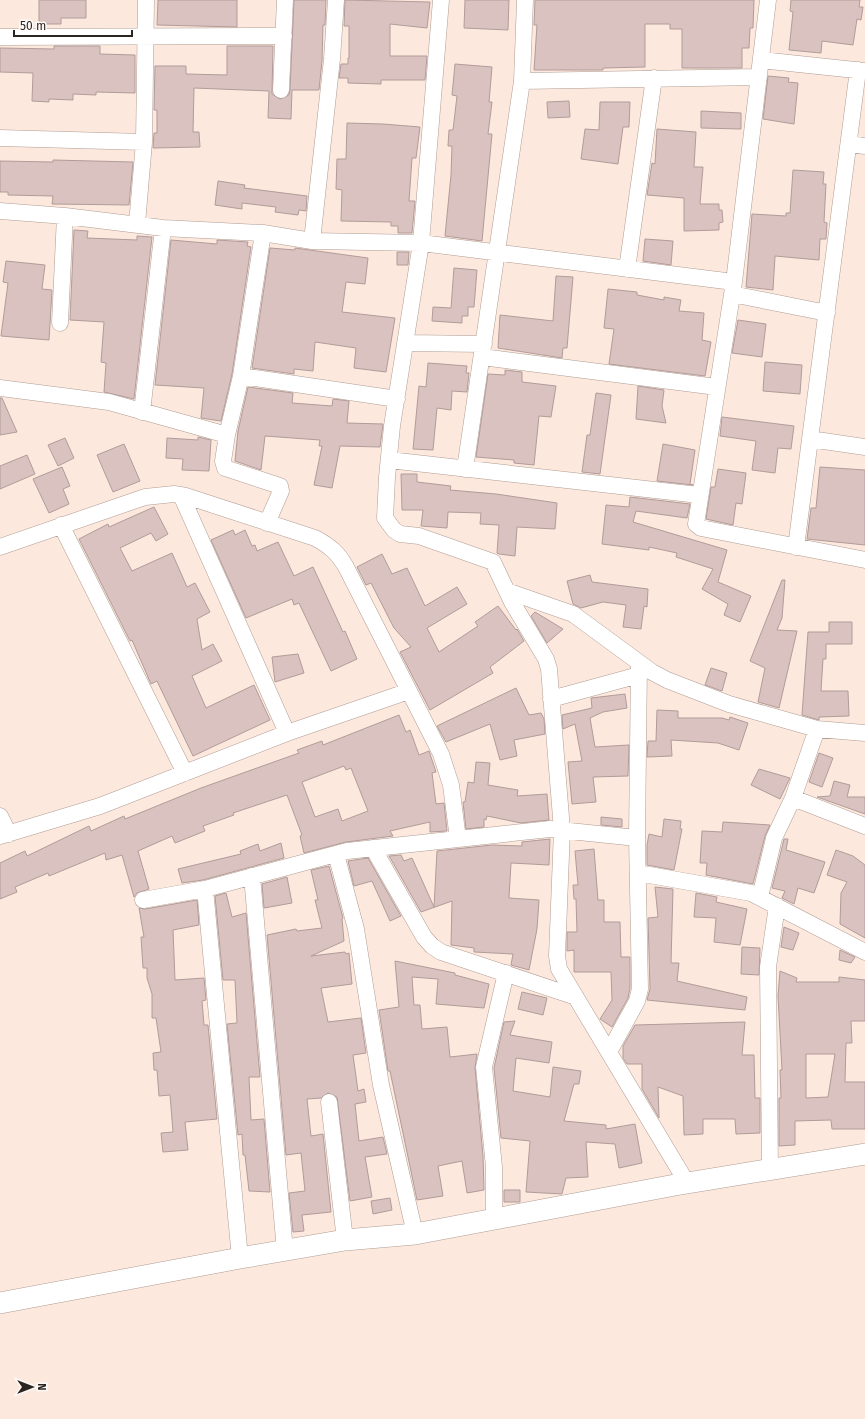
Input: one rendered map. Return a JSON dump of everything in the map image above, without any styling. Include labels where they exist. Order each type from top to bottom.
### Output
[{"type":"street","points":[[137,224],[144,142],[146,0]]},
{"type":"street","points":[[281,90],[285,0]]},
{"type":"street","points":[[312,240],[332,59],[336,0]]},
{"type":"street","points":[[441,0],[421,243],[388,460],[385,518],[394,530],[400,534],[419,536],[490,560],[546,659],[548,664],[562,830],[558,963],[576,997],[687,1183]]},
{"type":"street","points":[[465,469],[522,81],[525,0]]},
{"type":"street","points":[[768,0],[733,288],[695,520],[698,526],[865,560]]},
{"type":"street","points":[[0,37],[284,36]]},
{"type":"street","points":[[761,60],[862,70],[849,144],[796,547]]},
{"type":"street","points":[[522,81],[759,77]]},
{"type":"street","points":[[627,269],[654,78]]},
{"type":"street","points":[[0,138],[144,142]]},
{"type":"street","points":[[849,144],[865,146]]},
{"type":"street","points":[[0,212],[65,216],[163,228],[262,233],[312,240],[421,243],[497,252],[627,269],[733,288],[827,313]]},
{"type":"street","points":[[60,323],[65,216]]},
{"type":"street","points":[[142,412],[163,228]]},
{"type":"street","points":[[262,233],[241,376],[227,435],[223,461],[225,468],[275,483],[280,486],[281,491],[269,518]]},
{"type":"street","points":[[406,343],[483,351],[717,387]]},
{"type":"street","points":[[241,376],[397,399]]},
{"type":"street","points":[[0,388],[109,402],[227,435]]},
{"type":"street","points":[[810,439],[865,447]]},
{"type":"street","points":[[388,460],[699,495]]},
{"type":"street","points":[[0,547],[145,497],[160,495],[181,495],[269,518],[329,545],[339,555],[409,691],[448,771],[458,839]]},
{"type":"street","points":[[181,495],[287,733]]},
{"type":"street","points":[[61,525],[185,773]]},
{"type":"street","points":[[502,580],[573,614],[639,669],[722,702],[817,729],[865,733]]},
{"type":"street","points":[[551,699],[639,669]]},
{"type":"street","points":[[609,1052],[637,1001],[640,989],[637,838],[639,669]]},
{"type":"street","points":[[0,816],[5,835],[92,809],[287,733],[409,691]]},
{"type":"street","points":[[760,897],[774,838],[793,798],[817,729]]},
{"type":"street","points":[[793,798],[865,826]]},
{"type":"street","points":[[143,900],[205,889],[336,854],[373,848],[550,829],[637,838]]},
{"type":"street","points":[[373,848],[424,937],[432,946],[441,952],[576,997]]},
{"type":"street","points":[[336,854],[356,929],[382,1085],[415,1234]]},
{"type":"street","points":[[638,873],[752,893],[865,952]]},
{"type":"street","points":[[252,876],[286,1250]]},
{"type":"street","points":[[205,889],[240,1258]]},
{"type":"street","points":[[770,1169],[768,967],[776,906]]},
{"type":"street","points":[[494,1219],[494,1167],[484,1067],[506,973]]},
{"type":"street","points":[[329,1102],[346,1240]]},
{"type":"street","points":[[0,1303],[286,1250],[346,1240],[415,1234],[687,1183],[865,1154]]},
{"type":"building","points":[[39,0],[86,0],[86,18],[61,18],[61,24],[39,24]]},
{"type":"building","points":[[158,0],[237,0],[237,27],[157,25]]},
{"type":"building","points":[[294,0],[326,0],[319,90],[292,90],[291,119],[268,118],[269,91],[194,88],[193,132],[199,132],[200,147],[153,148],[154,133],[157,133],[157,110],[154,110],[155,66],[186,66],[186,74],[227,75],[227,46],[273,46],[272,94],[280,99],[289,95]]},
{"type":"building","points":[[345,0],[430,2],[427,28],[390,24],[390,56],[427,56],[425,80],[381,80],[381,84],[348,83],[348,78],[339,78],[341,64],[348,64],[349,58],[349,26],[344,26]]},
{"type":"building","points":[[465,0],[509,0],[508,30],[464,28]]},
{"type":"building","points":[[535,0],[754,0],[753,28],[750,28],[749,48],[742,48],[742,68],[682,68],[682,29],[670,29],[670,24],[645,24],[645,67],[603,68],[603,70],[534,70],[537,25],[534,25]]},
{"type":"building","points":[[791,0],[860,0],[859,7],[863,7],[861,20],[857,19],[853,45],[822,41],[821,53],[789,50],[793,12],[790,11]]},
{"type":"building","points":[[54,46],[100,46],[100,54],[135,55],[135,93],[96,92],[96,95],[73,94],[73,100],[49,99],[49,102],[32,101],[33,73],[0,72],[0,48],[54,49]]},
{"type":"building","points":[[455,64],[492,67],[489,102],[492,102],[488,134],[492,134],[482,241],[445,236],[451,175],[452,146],[448,146],[449,130],[453,130],[457,96],[452,95]]},
{"type":"building","points":[[768,76],[789,78],[788,82],[798,83],[794,124],[763,119]]},
{"type":"building","points":[[569,101],[570,117],[548,118],[547,102]]},
{"type":"building","points":[[600,102],[630,102],[629,127],[623,127],[618,164],[581,159],[585,129],[599,130]]},
{"type":"building","points":[[701,111],[741,113],[741,129],[701,128]]},
{"type":"building","points":[[347,123],[420,127],[416,158],[412,158],[409,201],[415,201],[412,233],[398,233],[398,226],[391,226],[391,222],[341,221],[342,190],[336,189],[337,159],[346,159]]},
{"type":"building","points":[[657,129],[696,132],[694,167],[703,167],[700,204],[719,204],[719,210],[722,210],[723,222],[719,223],[719,230],[684,231],[684,198],[647,195],[652,163],[655,164]]},
{"type":"building","points":[[53,160],[133,162],[129,205],[52,204],[53,196],[8,195],[8,192],[0,192],[0,161],[53,162]]},
{"type":"building","points":[[793,170],[824,172],[823,184],[826,184],[824,222],[827,223],[826,239],[820,239],[819,260],[775,256],[773,290],[746,287],[752,214],[786,216],[786,213],[790,213]]},
{"type":"building","points":[[218,181],[245,185],[244,188],[307,196],[306,211],[299,210],[298,215],[275,212],[276,207],[242,203],[242,209],[215,205]]},
{"type":"building","points":[[74,230],[88,231],[87,238],[137,240],[137,236],[152,237],[134,399],[104,392],[106,363],[101,362],[104,322],[70,320]]},
{"type":"building","points":[[645,239],[673,241],[671,265],[643,261]]},
{"type":"building","points":[[171,240],[217,244],[217,240],[248,242],[247,246],[251,247],[232,374],[221,421],[201,418],[204,388],[155,385]]},
{"type":"building","points":[[270,248],[295,250],[295,248],[368,258],[365,284],[346,282],[342,312],[395,318],[386,372],[354,368],[356,348],[315,342],[313,371],[294,369],[294,374],[252,368]]},
{"type":"building","points":[[397,252],[409,252],[408,265],[397,265]]},
{"type":"building","points":[[6,261],[45,265],[42,289],[52,290],[49,340],[1,336],[8,283],[3,282]]},
{"type":"building","points":[[454,268],[477,270],[474,307],[468,307],[468,316],[462,316],[462,323],[432,321],[433,307],[451,308]]},
{"type":"building","points":[[556,276],[573,277],[567,348],[563,348],[562,358],[498,348],[500,315],[553,321]]},
{"type":"building","points":[[608,289],[637,292],[637,295],[664,300],[664,297],[681,300],[679,311],[704,313],[702,340],[711,342],[705,376],[609,364],[614,329],[604,328]]},
{"type":"building","points":[[738,320],[766,324],[762,357],[732,353]]},
{"type":"building","points":[[765,362],[802,365],[800,394],[763,391]]},
{"type":"building","points":[[428,363],[467,366],[466,373],[469,373],[467,392],[452,391],[451,410],[437,408],[433,450],[413,449],[419,386],[426,387]]},
{"type":"building","points":[[505,370],[522,372],[522,382],[556,386],[551,417],[539,416],[534,465],[514,463],[514,460],[476,457],[488,374],[505,375]]},
{"type":"building","points":[[638,386],[664,390],[662,406],[666,423],[636,419]]},
{"type":"building","points":[[248,387],[293,393],[292,403],[332,406],[333,399],[349,401],[347,423],[383,424],[380,447],[340,446],[332,488],[314,485],[322,446],[319,446],[320,440],[265,436],[261,470],[235,461],[238,431]]},
{"type":"building","points":[[596,393],[611,395],[600,474],[582,472],[587,435],[590,435]]},
{"type":"building","points":[[0,398],[2,398],[17,432],[0,435]]},
{"type":"building","points":[[722,417],[794,426],[791,449],[778,448],[775,473],[752,470],[756,441],[720,436]]},
{"type":"building","points":[[198,437],[211,440],[209,471],[182,470],[183,459],[166,458],[167,438],[198,440]]},
{"type":"building","points":[[65,438],[74,458],[58,466],[48,445]]},
{"type":"building","points":[[124,444],[140,481],[113,492],[97,455]]},
{"type":"building","points":[[663,444],[695,450],[690,484],[693,485],[657,481]]},
{"type":"building","points":[[27,455],[35,474],[0,489],[0,466]]},
{"type":"building","points":[[62,467],[70,486],[63,489],[69,504],[49,513],[33,479]]},
{"type":"building","points":[[820,467],[865,470],[865,545],[807,539],[811,508],[816,508]]},
{"type":"building","points":[[718,469],[746,473],[742,504],[736,503],[733,525],[706,519],[711,487],[715,487]]},
{"type":"building","points":[[401,474],[417,474],[417,482],[451,486],[450,490],[496,494],[557,503],[555,529],[517,527],[515,556],[499,554],[497,553],[499,525],[480,524],[481,513],[448,512],[447,528],[421,526],[423,510],[402,510]]},
{"type":"building","points":[[630,497],[690,504],[687,518],[636,511],[633,522],[727,550],[718,582],[751,596],[740,622],[724,615],[728,604],[702,589],[713,569],[676,557],[677,553],[649,547],[649,550],[602,544],[606,505],[629,507]]},
{"type":"building","points":[[154,507],[168,534],[156,541],[151,533],[120,548],[132,571],[172,553],[187,587],[195,583],[210,612],[197,619],[202,650],[213,644],[222,661],[192,676],[206,708],[254,685],[270,720],[193,756],[157,681],[151,684],[132,640],[130,641],[79,539],[108,524],[109,527]]},
{"type":"building","points":[[233,530],[235,535],[245,530],[252,546],[255,545],[257,551],[278,542],[294,576],[313,567],[343,632],[345,631],[357,659],[331,671],[299,603],[294,605],[292,599],[246,618],[211,540]]},
{"type":"building","points":[[382,554],[392,574],[407,568],[425,606],[457,587],[467,604],[427,628],[439,652],[478,626],[475,622],[498,606],[516,630],[517,629],[524,641],[490,667],[493,673],[430,710],[400,652],[411,647],[394,628],[371,583],[366,585],[357,567]]},
{"type":"building","points":[[590,575],[592,582],[648,589],[647,607],[644,606],[641,629],[623,627],[626,605],[603,602],[581,608],[573,604],[567,581]]},
{"type":"building","points":[[782,580],[785,580],[782,618],[777,630],[797,631],[779,708],[758,702],[765,668],[750,661]]},
{"type":"building","points":[[535,612],[563,629],[547,643],[531,616]]},
{"type":"building","points":[[829,622],[852,622],[852,644],[826,644],[826,659],[823,659],[821,691],[848,691],[849,716],[819,717],[819,720],[802,715],[808,632],[829,632]]},
{"type":"building","points":[[298,654],[304,673],[275,682],[272,657]]},
{"type":"building","points":[[711,668],[727,673],[722,691],[705,685]]},
{"type":"building","points":[[516,688],[529,715],[541,713],[544,719],[545,734],[514,740],[517,756],[500,760],[490,724],[446,742],[437,726]]},
{"type":"building","points":[[625,694],[627,708],[603,712],[590,718],[595,747],[629,745],[628,776],[593,777],[596,802],[572,804],[568,762],[582,761],[575,724],[563,729],[562,715],[592,708],[591,698]]},
{"type":"building","points":[[657,710],[678,711],[678,718],[722,718],[729,720],[730,717],[748,723],[739,750],[718,743],[671,740],[672,756],[647,757],[648,741],[656,741]]},
{"type":"building","points":[[399,715],[406,732],[410,730],[419,755],[429,751],[436,772],[432,773],[436,804],[444,803],[447,831],[430,832],[430,822],[390,831],[393,836],[346,842],[304,853],[300,836],[302,835],[287,795],[233,813],[234,815],[203,826],[205,831],[175,843],[172,836],[138,851],[149,889],[137,893],[134,897],[122,855],[106,860],[105,853],[49,876],[48,873],[15,887],[17,892],[0,899],[0,863],[25,851],[27,856],[89,826],[91,831],[124,816],[125,819],[201,788],[299,753],[297,750],[322,741],[323,745]],"holes":[[[344,766],[346,770],[351,768],[368,811],[342,821],[338,809],[315,817],[302,782]]]},
{"type":"building","points":[[819,753],[833,758],[822,787],[809,782]]},
{"type":"building","points":[[476,762],[490,763],[488,785],[518,790],[517,796],[547,794],[549,820],[521,823],[487,816],[486,820],[484,819],[484,827],[466,829],[463,802],[465,802],[468,782],[474,783]]},
{"type":"building","points":[[759,769],[790,778],[780,799],[751,785]]},
{"type":"building","points":[[834,781],[850,785],[847,797],[865,797],[865,814],[817,797],[830,796]]},
{"type":"building","points":[[601,817],[622,819],[622,827],[601,825]]},
{"type":"building","points":[[664,819],[681,821],[680,829],[682,829],[674,870],[647,865],[647,845],[649,834],[662,837]]},
{"type":"building","points":[[723,822],[770,825],[765,836],[753,884],[706,875],[707,863],[700,863],[702,831],[722,832]]},
{"type":"building","points":[[550,839],[549,865],[511,863],[509,898],[539,900],[537,929],[529,970],[511,965],[513,954],[474,952],[474,948],[451,945],[452,901],[421,912],[389,856],[401,855],[404,861],[412,858],[434,907],[437,851],[492,845],[522,846],[522,842]]},
{"type":"building","points":[[784,839],[788,839],[786,850],[825,862],[814,893],[798,888],[794,904],[782,898],[785,891],[772,888]]},
{"type":"building","points":[[281,843],[284,858],[203,880],[182,883],[178,869],[241,854],[240,851],[258,844],[260,851]]},
{"type":"building","points":[[594,849],[598,900],[604,900],[604,922],[620,922],[621,957],[630,957],[630,988],[628,998],[612,1027],[600,1019],[612,1000],[611,972],[574,972],[574,950],[567,951],[567,932],[577,932],[576,899],[574,899],[573,885],[578,885],[575,851]]},
{"type":"building","points":[[836,850],[853,856],[865,865],[865,938],[840,924],[841,893],[847,882],[827,875]]},
{"type":"building","points":[[368,858],[401,916],[390,921],[372,881],[354,886],[348,861]]},
{"type":"building","points":[[329,866],[343,918],[344,941],[311,956],[345,952],[346,954],[349,953],[352,984],[321,988],[328,1022],[361,1018],[366,1053],[353,1055],[358,1091],[364,1089],[366,1102],[355,1104],[359,1141],[383,1137],[387,1154],[365,1157],[372,1197],[350,1201],[337,1097],[328,1093],[321,1098],[307,1099],[311,1136],[323,1134],[331,1212],[302,1215],[304,1231],[293,1232],[289,1193],[305,1191],[301,1153],[286,1155],[267,935],[296,929],[297,931],[322,928],[315,900],[318,900],[311,870]]},
{"type":"building","points":[[287,877],[292,903],[264,908],[262,884]]},
{"type":"building","points":[[655,887],[673,889],[671,963],[679,963],[677,981],[747,997],[745,1010],[647,1000],[650,989],[648,918],[658,917]]},
{"type":"building","points":[[226,893],[232,917],[246,913],[260,1077],[249,1077],[251,1120],[264,1119],[270,1192],[249,1191],[245,1155],[243,1155],[242,1134],[238,1135],[227,1024],[237,1023],[235,980],[223,980],[215,896]]},
{"type":"building","points":[[696,893],[717,897],[716,902],[747,909],[740,945],[714,942],[716,918],[694,917]]},
{"type":"building","points":[[197,900],[199,925],[173,930],[175,980],[204,978],[206,1000],[202,1001],[204,1025],[208,1025],[217,1119],[185,1122],[188,1150],[163,1152],[161,1133],[173,1132],[170,1095],[159,1096],[157,1070],[154,1070],[153,1053],[161,1052],[156,1018],[152,1018],[152,994],[147,978],[147,968],[143,968],[141,937],[144,937],[139,908],[145,909]]},
{"type":"building","points":[[784,927],[799,933],[793,950],[781,947]]},
{"type":"building","points":[[742,947],[760,948],[759,975],[741,974]]},
{"type":"building","points":[[840,950],[855,957],[851,963],[839,960]]},
{"type":"building","points":[[395,961],[455,973],[455,975],[489,984],[484,1008],[436,1004],[438,979],[412,977],[414,1005],[420,1005],[422,1029],[447,1027],[450,1057],[477,1054],[475,1068],[483,1156],[484,1190],[467,1193],[462,1161],[438,1166],[443,1196],[417,1200],[390,1071],[388,1071],[379,1010],[399,1007]]},
{"type":"building","points":[[780,971],[797,978],[796,982],[839,982],[839,977],[865,980],[865,1021],[851,1021],[852,1043],[846,1043],[845,1082],[865,1082],[865,1129],[832,1129],[831,1120],[795,1121],[795,1145],[779,1146],[779,1098],[781,1098],[780,1070],[782,1070],[778,996]],"holes":[[[806,1054],[835,1054],[828,1097],[806,1098]]]},
{"type":"building","points":[[522,992],[547,998],[543,1015],[518,1009]]},
{"type":"building","points":[[515,1021],[510,1035],[552,1042],[549,1063],[516,1058],[513,1091],[550,1097],[553,1067],[581,1071],[579,1084],[574,1084],[564,1121],[606,1125],[606,1129],[635,1124],[642,1163],[619,1168],[615,1144],[586,1142],[588,1177],[566,1178],[562,1194],[526,1192],[530,1141],[501,1138],[494,1068],[504,1022]]},
{"type":"building","points":[[745,1022],[742,1055],[754,1055],[755,1098],[760,1098],[760,1133],[736,1134],[735,1119],[703,1119],[703,1134],[684,1135],[683,1096],[658,1087],[659,1118],[642,1089],[642,1064],[627,1064],[623,1058],[623,1046],[635,1025]]},
{"type":"building","points":[[504,1190],[520,1190],[520,1202],[504,1202]]},
{"type":"building","points":[[390,1198],[392,1210],[373,1214],[371,1201]]}]
